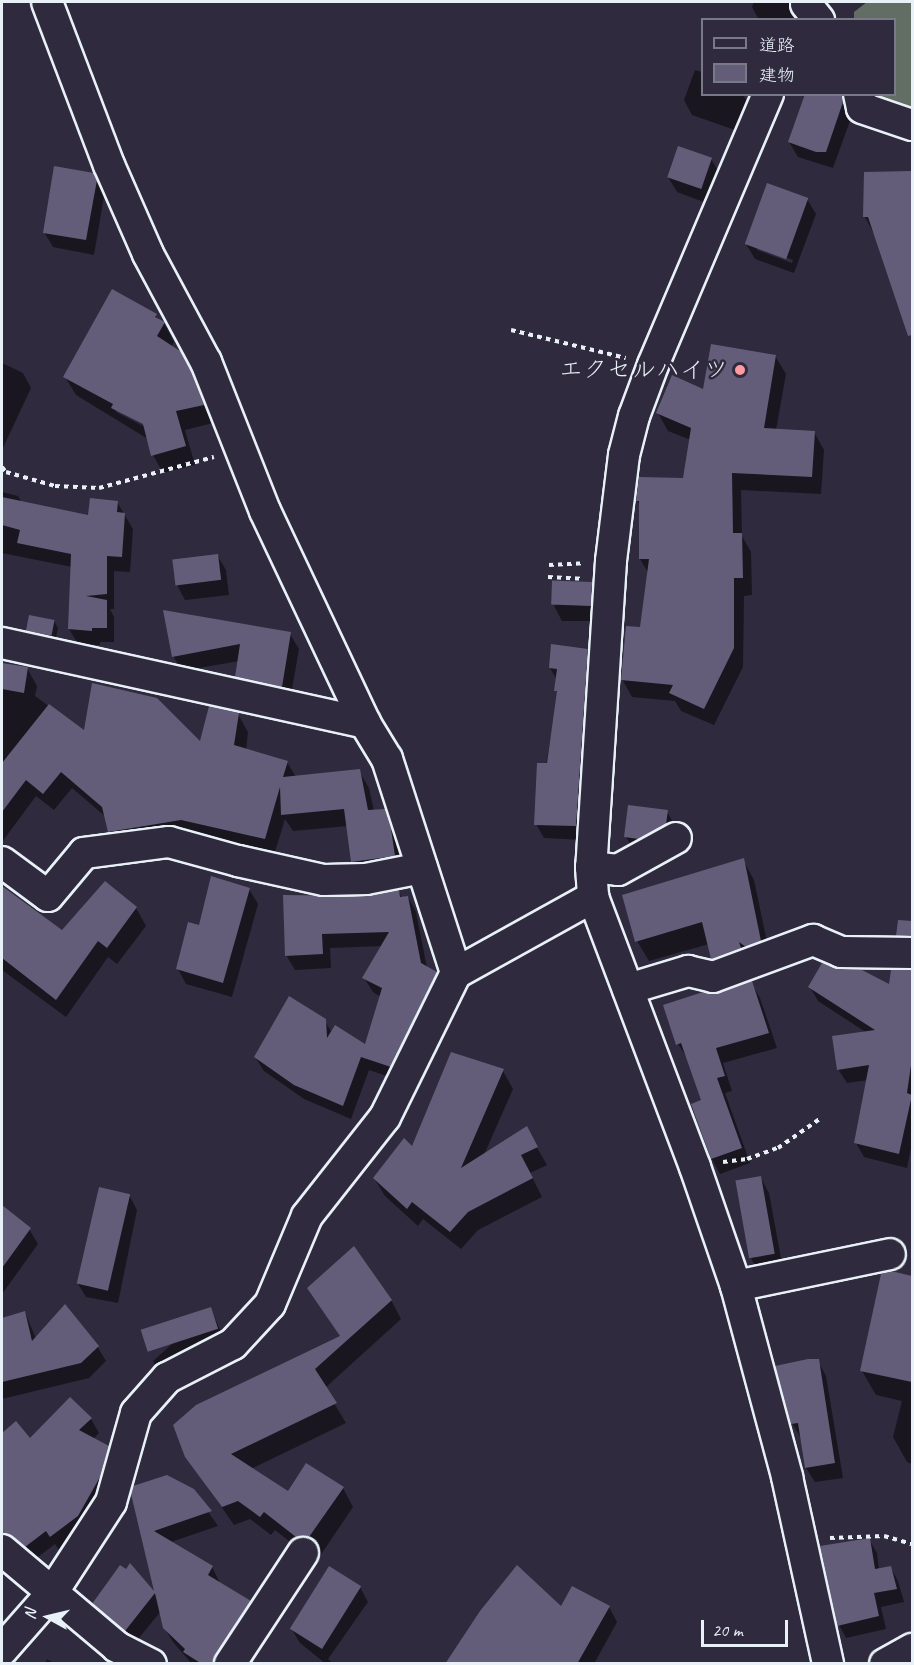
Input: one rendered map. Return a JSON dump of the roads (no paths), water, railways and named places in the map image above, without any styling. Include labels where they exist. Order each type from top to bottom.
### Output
[{"type":"street","points":[[47,2],[118,185],[148,254],[206,362],[265,511],[365,723],[387,759],[422,868],[465,967]]},
{"type":"street","points":[[767,96],[653,365],[634,416],[624,456],[611,561],[591,867],[593,897],[695,1167],[736,1286],[788,1478],[828,1664]]},
{"type":"street","points":[[859,96],[862,108],[912,125]]},
{"type":"street","points":[[2,643],[365,723]]},
{"type":"street","points":[[591,867],[618,870],[676,838]]},
{"type":"street","points":[[2,862],[48,897],[84,853],[169,842],[238,861],[324,880],[366,879],[422,868]]},
{"type":"street","points":[[2,1650],[52,1593],[111,1502],[136,1413],[167,1378],[233,1344],[270,1304],[307,1216],[385,1117],[465,967],[593,897]]},
{"type":"street","points":[[628,990],[688,971],[713,976],[813,940],[841,952],[912,953]]},
{"type":"street","points":[[736,1286],[890,1254]]},
{"type":"street","points":[[2,1550],[52,1593],[115,1655],[151,1664]]},
{"type":"street","points":[[230,1664],[303,1553]]},
{"type":"street","points":[[885,1664],[912,1649]]},
{"type":"place","name":"エクセルハイツ","points":[[740,370]]}]
